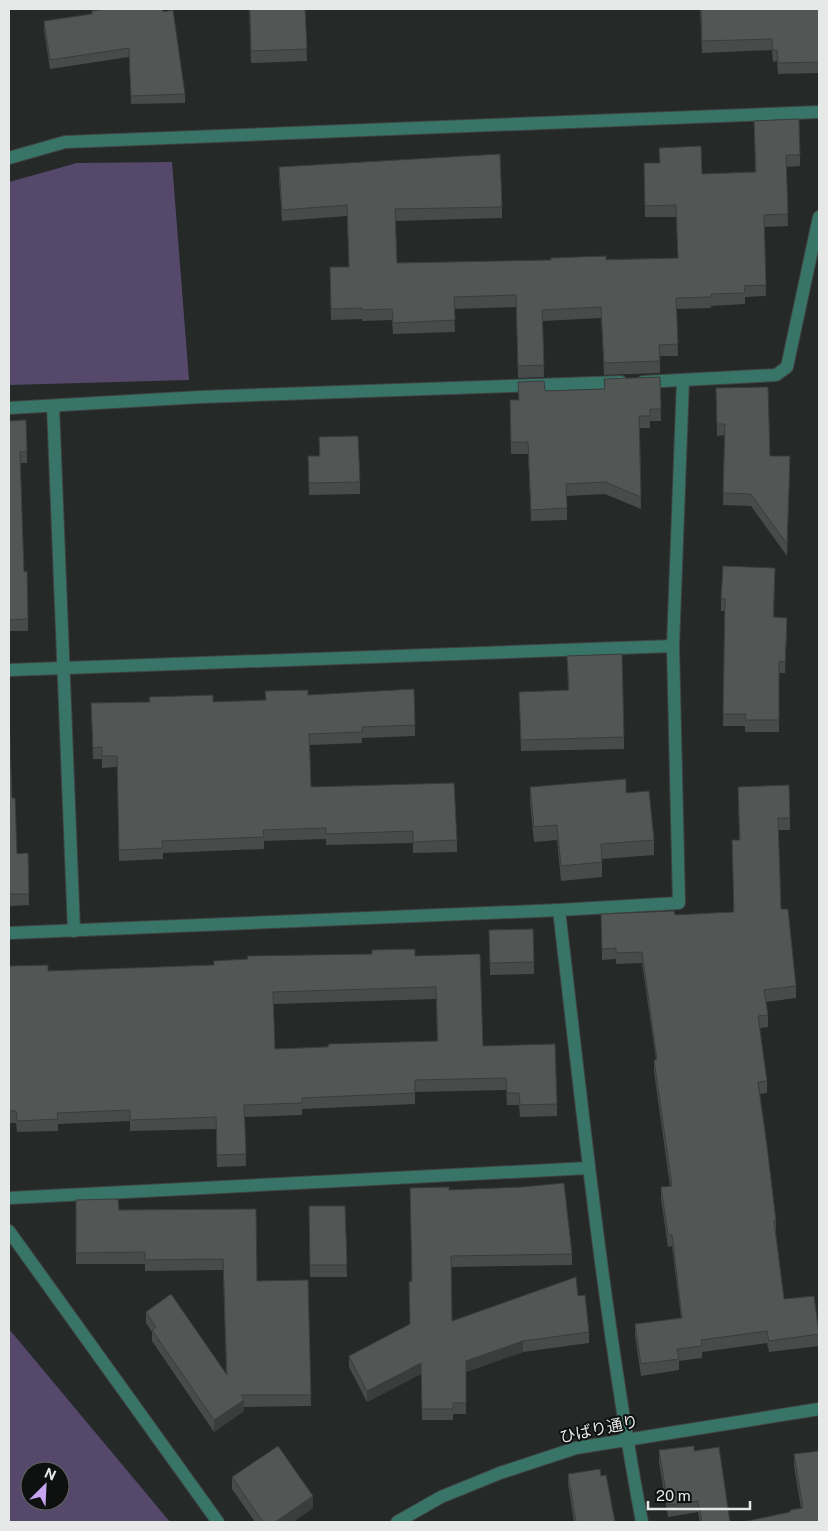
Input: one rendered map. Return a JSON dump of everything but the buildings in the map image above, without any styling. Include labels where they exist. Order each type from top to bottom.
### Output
[{"type":"street","points":[[9,158],[65,142],[819,112]]},
{"type":"street","points":[[9,408],[201,396],[683,380],[776,375],[787,367],[819,217]]},
{"type":"street","points":[[9,933],[559,910],[679,903],[673,646],[683,380]]},
{"type":"street","points":[[53,406],[74,931]]},
{"type":"street","points":[[9,670],[673,646]]},
{"type":"street","points":[[559,910],[589,1168],[626,1439],[642,1522]]},
{"type":"street","points":[[9,1198],[589,1168]]},
{"type":"street","points":[[9,1231],[218,1522]]},
{"type":"street","name":"ひばり通り","points":[[397,1522],[441,1498],[500,1473],[576,1448],[819,1409]]},
{"type":"shaded area","points":[[172,162],[189,380],[9,385],[9,182],[77,163]]},
{"type":"shaded area","points":[[9,1329],[170,1522],[9,1522]]}]
